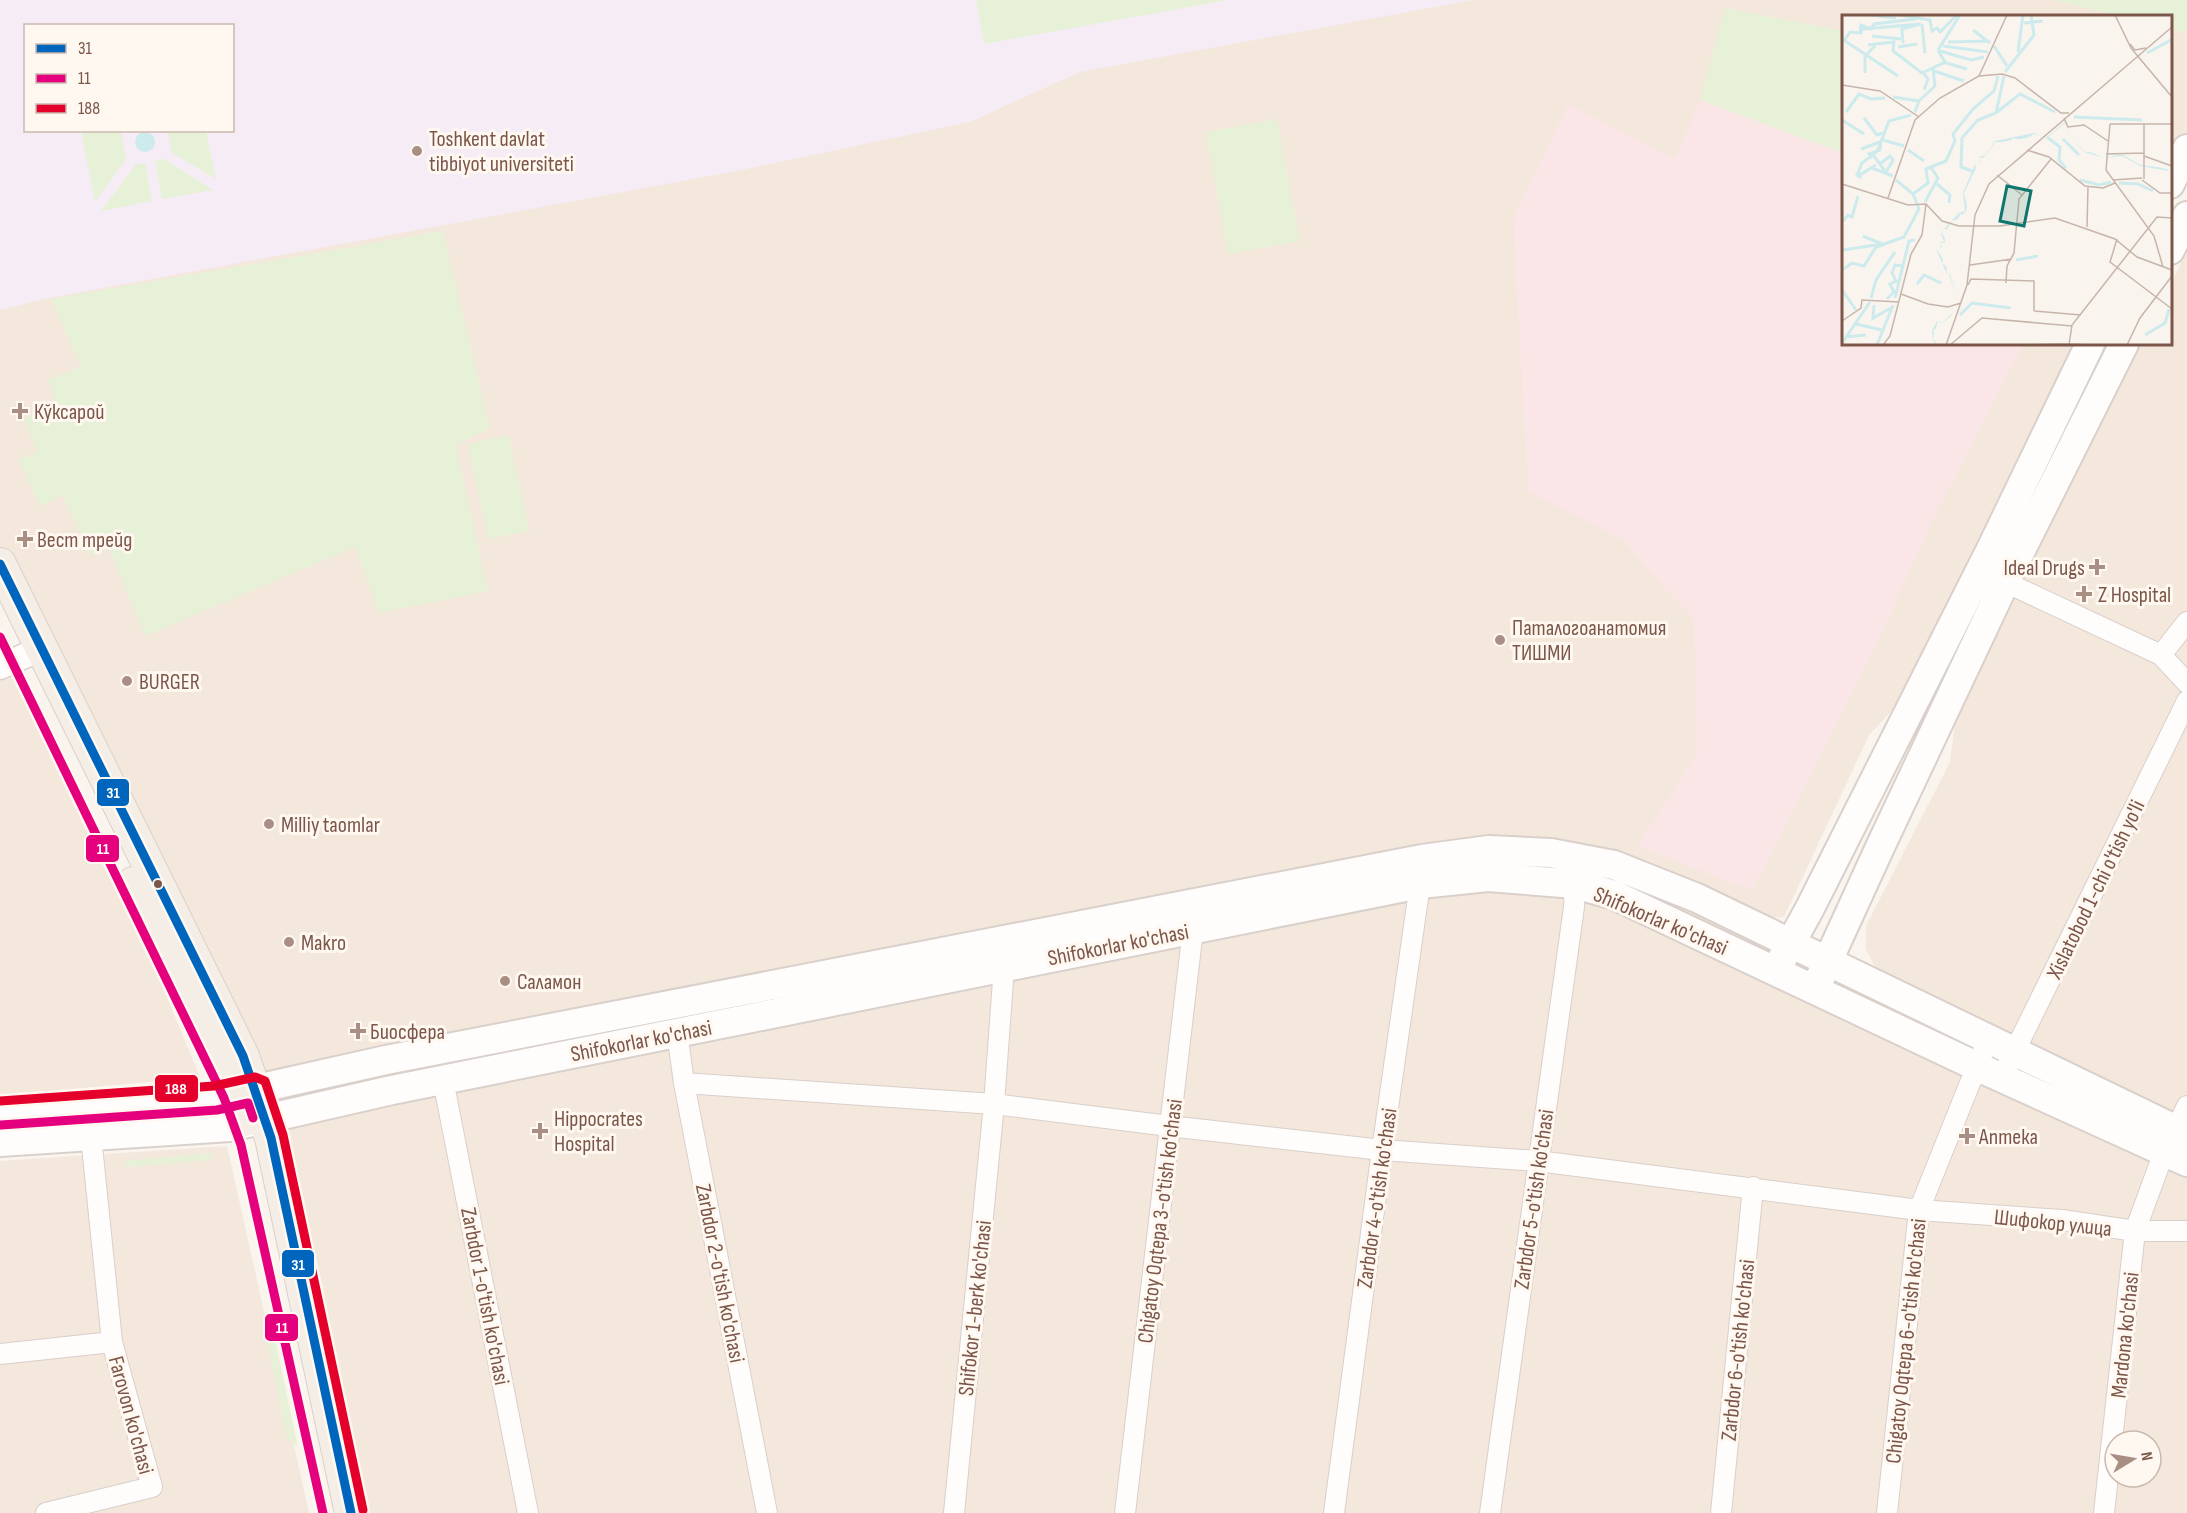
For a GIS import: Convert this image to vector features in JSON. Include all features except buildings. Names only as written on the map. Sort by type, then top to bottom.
[{"type":"main road","points":[[2177,181],[2187,149]]},
{"type":"main road","points":[[2172,246],[2187,216]]},
{"type":"main road","points":[[1776,971],[1988,557],[2090,345]]},
{"type":"main road","points":[[1815,989],[2005,582],[2124,345]]},
{"type":"main road","points":[[0,564],[22,657]]},
{"type":"main road","points":[[0,610],[22,657],[246,1091],[256,1122],[273,1144],[351,1513]]},
{"type":"main road","name":"Shifokorlar ko'chasi","points":[[246,1091],[386,1060],[1422,859],[1489,850],[1551,853],[1614,865],[1697,898],[1829,960],[2181,1137]]},
{"type":"main road","name":"Shifokorlar ko'chasi","points":[[0,1142],[230,1128],[392,1090],[1193,929],[1420,884],[1488,877],[1575,884],[1614,895],[1990,1072],[2181,1137]]},
{"type":"main road","points":[[386,1060],[392,1090]]},
{"type":"main road","points":[[0,1113],[216,1098],[246,1091]]},
{"type":"main road","points":[[256,1122],[253,1142],[335,1513]]},
{"type":"street","points":[[2005,582],[2161,655],[2187,683]]},
{"type":"street","points":[[2161,655],[2187,622]]},
{"type":"street","name":"Xislatobod 1-chi o'tish yo'li","points":[[1990,1072],[2014,1052],[2187,701]]},
{"type":"street","name":"Zarbdor 4-o'tish ko'chasi","points":[[1334,1513],[1420,884]]},
{"type":"street","name":"Zarbdor 5-o'tish ko'chasi","points":[[1490,1513],[1574,907],[1575,884]]},
{"type":"street","name":"Chigatoy Oqtepa 3-o'tish ko'chasi","points":[[1125,1513],[1193,929]]},
{"type":"street","name":"Shifokor 1-berk ko'chasi","points":[[954,1513],[994,1104],[1004,967]]},
{"type":"street","name":"Zarbdor 2-o'tish ko'chasi","points":[[677,1032],[684,1083],[767,1513]]},
{"type":"street","name":"Chigatoy Oqtepa 6-o'tish ko'chasi","points":[[1887,1513],[1919,1210],[1970,1083],[1990,1072],[1987,1039]]},
{"type":"street","name":"Zarbdor 1-o'tish ko'chasi","points":[[443,1080],[528,1513]]},
{"type":"street","name":"Шифокор улица","points":[[684,1083],[994,1104],[1382,1150],[1538,1161],[1919,1210],[2062,1220],[2135,1231],[2187,1230]]},
{"type":"street","name":"Farovon ko'chasi","points":[[46,1513],[152,1487],[112,1342],[91,1136]]},
{"type":"street","name":"Mardona ko'chasi","points":[[2104,1513],[2135,1231],[2181,1137]]},
{"type":"street","name":"Zarbdor 6-o'tish ko'chasi","points":[[1721,1513],[1753,1187]]},
{"type":"street","name":"Farovon ko'chasi","points":[[0,1354],[112,1342]]},
{"type":"shaded area","points":[[0,0],[2187,0],[2187,167],[2172,158],[2172,15],[1842,15],[1842,345],[2073,345],[1897,705],[1869,735],[1784,917],[1746,920],[1898,981],[1875,967],[1866,949],[1866,926],[1950,762],[1956,716],[2141,345],[2172,345],[2172,282],[2187,250],[2187,1513],[361,1513],[280,1126],[1408,863],[269,1076],[253,1068],[0,551]]},
{"type":"shaded area","name":"Toshkent davlat tibbiyot universiteti","points":[[0,0],[1473,0],[1080,72],[970,122],[737,171],[49,298],[0,310]]},
{"type":"shaded area","points":[[1700,100],[1842,150],[1842,345],[2023,345],[1933,519],[1876,646],[1752,891],[1637,846],[1697,753],[1694,620],[1622,540],[1528,492],[1513,220],[1568,104],[1675,159]]},
{"type":"shaded area","points":[[0,640],[159,978],[200,1077],[0,1096]]},
{"type":"shaded area","points":[[227,1146],[309,1513],[0,1513],[0,1161]]},
{"type":"green space","points":[[976,0],[1228,0],[984,44]]},
{"type":"green space","points":[[2052,0],[2187,0],[2187,29],[2183,32],[2172,29],[2172,15],[2116,15]]},
{"type":"green space","points":[[1725,8],[1842,31],[1842,153],[1700,100]]},
{"type":"green space","points":[[1277,119],[1300,241],[1228,254],[1206,132]]},
{"type":"green space","points":[[81,132],[121,132],[126,159],[95,202]]},
{"type":"green space","points":[[168,132],[206,132],[216,179],[172,153]]},
{"type":"green space","points":[[164,159],[213,190],[162,199],[155,161]]},
{"type":"green space","points":[[145,163],[152,201],[101,211],[136,164]]},
{"type":"green space","points":[[443,231],[490,428],[456,445],[488,591],[379,613],[355,547],[145,636],[109,548],[90,555],[63,496],[40,506],[18,459],[37,452],[24,419],[56,404],[48,380],[81,367],[51,299]]},
{"type":"green space","points":[[509,435],[529,531],[488,539],[468,444]]},
{"type":"green space","points":[[211,1153],[211,1160],[127,1167],[123,1161]]},
{"type":"green space","points":[[270,1316],[298,1447],[287,1437],[264,1326]]},
{"type":"water","points":[[145,132],[152,135],[155,142],[152,149],[145,152],[138,149],[135,142],[138,135]]},
{"type":"transit line","name":"31","points":[[0,564],[243,1056],[271,1138],[351,1513]]},
{"type":"transit line","name":"11","points":[[0,637],[224,1098],[241,1145],[323,1513]]},
{"type":"transit line","name":"188","points":[[0,1101],[214,1086],[255,1077],[265,1081],[283,1135],[363,1510]]},
{"type":"transit line","name":"11","points":[[1,1125],[217,1110],[248,1103],[253,1118]]},
{"type":"place","name":"Toshkent davlat tibbiyot universiteti","points":[[417,151]]},
{"type":"place","name":"Кўксарой","points":[[20,411]]},
{"type":"place","name":"Вест трейд","points":[[25,539]]},
{"type":"place","name":"Ideal Drugs","points":[[2097,567]]},
{"type":"place","name":"Z Hospital","points":[[2084,594]]},
{"type":"place","name":"Паталогоанатомия ТИШМИ","points":[[1500,640]]},
{"type":"place","name":"BURGER","points":[[127,681]]},
{"type":"place","name":"Milliy taomlar","points":[[269,824]]},
{"type":"place","name":"Makro","points":[[289,942]]},
{"type":"place","name":"Саламон","points":[[505,981]]},
{"type":"place","name":"Биосфера","points":[[358,1031]]},
{"type":"place","name":"Hippocrates Hospital","points":[[540,1131]]},
{"type":"place","name":"Аптека","points":[[1967,1136]]}]
